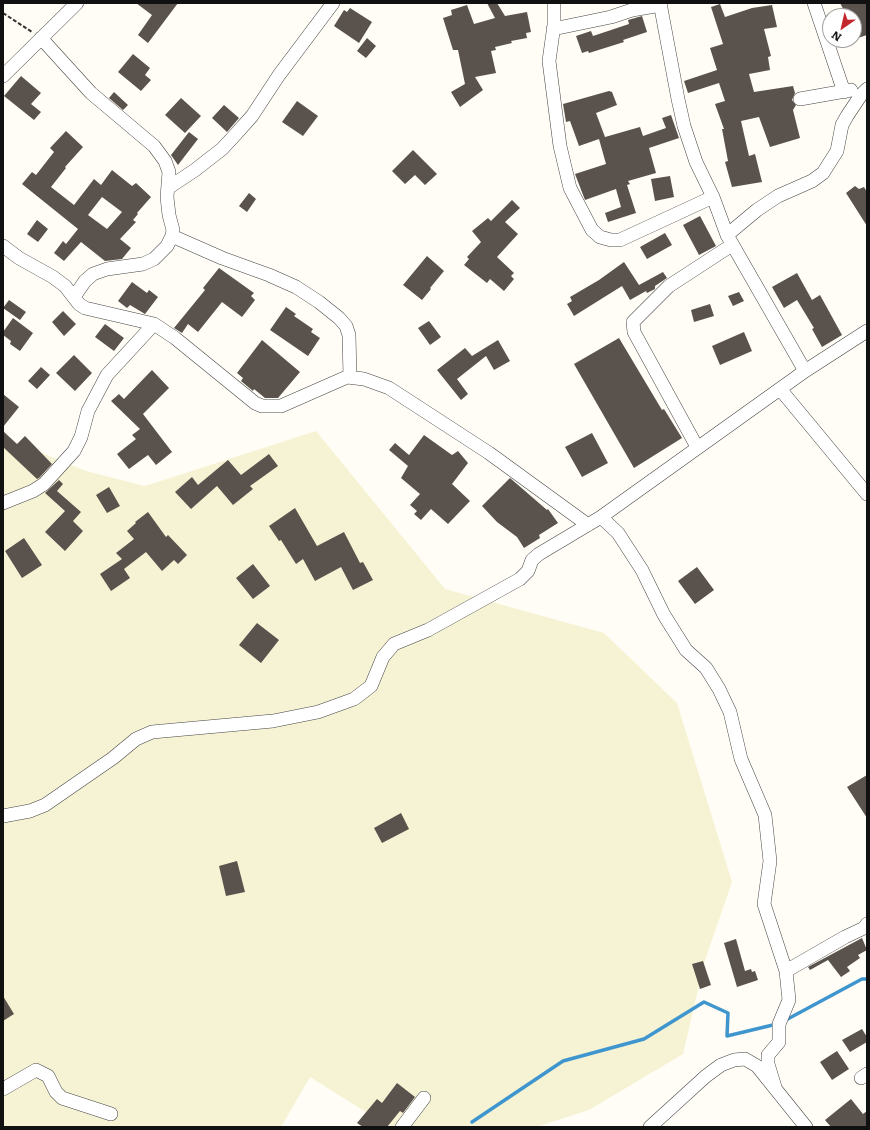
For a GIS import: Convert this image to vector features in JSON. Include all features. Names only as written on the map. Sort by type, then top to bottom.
[{"type":"street","points":[[3,76],[77,3]]},
{"type":"street","points":[[168,188],[195,170],[222,149],[252,116],[279,75],[333,3]]},
{"type":"street","points":[[554,3],[553,29],[549,61],[560,146],[570,188],[592,230],[600,237],[611,240],[620,240],[713,196]]},
{"type":"street","points":[[814,3],[844,92]]},
{"type":"street","points":[[553,29],[611,17],[638,8],[661,4],[684,126],[696,162],[713,196],[729,240],[804,372]]},
{"type":"street","points":[[41,38],[90,93],[154,146],[165,161],[169,172],[169,215],[173,230],[167,246],[154,259],[143,264],[107,269],[93,274],[85,281],[74,297]]},
{"type":"street","points":[[800,99],[867,88]]},
{"type":"street","points":[[697,447],[634,332],[634,318],[669,286],[729,240],[757,210],[778,196],[812,181],[823,172],[837,151],[842,125],[861,94],[867,88]]},
{"type":"street","points":[[172,236],[222,258],[269,274],[296,286],[319,302],[339,318],[346,326],[348,335],[350,377]]},
{"type":"street","points":[[3,246],[19,258],[53,277],[65,286],[79,304],[90,310],[154,324],[175,338],[255,403],[262,406],[281,406],[342,378],[350,377],[364,379],[389,388],[489,453],[588,526]]},
{"type":"street","points":[[3,503],[33,491],[44,484],[74,451],[81,437],[88,411],[107,375],[154,324]]},
{"type":"street","points":[[3,816],[30,811],[45,805],[113,758],[136,739],[152,732],[273,720],[318,712],[354,699],[371,686],[383,657],[394,644],[428,630],[520,579],[528,571],[534,558],[588,526],[804,372],[867,331]]},
{"type":"street","points":[[780,389],[867,494]]},
{"type":"street","points":[[601,517],[621,537],[642,570],[664,615],[686,650],[706,668],[730,712],[741,759],[765,815],[770,860],[764,904],[786,971],[789,1000],[779,1024],[779,1042],[767,1058],[774,1087]]},
{"type":"street","points":[[786,971],[845,937],[864,928],[867,924]]},
{"type":"street","points":[[650,1127],[706,1076],[721,1065],[734,1060],[745,1059],[757,1066],[806,1127]]},
{"type":"street","points":[[3,1089],[36,1070],[48,1076],[56,1092],[62,1098],[111,1114]]},
{"type":"street","points":[[402,1127],[424,1098]]},
{"type":"path","points":[[3,13],[41,38]]},
{"type":"shaded area","points":[[316,431],[445,589],[604,633],[677,703],[732,882],[705,960],[683,1054],[589,1110],[536,1127],[390,1127],[310,1077],[281,1127],[3,1127],[3,437],[86,471],[145,486]]},
{"type":"building","points":[[136,3],[178,3],[148,43],[138,35],[152,15]]},
{"type":"building","points":[[487,3],[497,3],[505,16],[527,12],[531,32],[526,33],[527,38],[511,41],[512,43],[495,47],[496,50],[491,51],[496,73],[475,77],[483,90],[460,107],[451,92],[465,84],[458,50],[453,50],[443,18],[452,15],[451,10],[467,5],[474,24],[495,18]]},
{"type":"building","points":[[840,3],[867,3],[867,35],[862,37],[862,8],[843,8]]},
{"type":"building","points":[[720,4],[725,17],[752,8],[772,5],[777,27],[764,29],[771,56],[768,57],[770,70],[749,74],[754,92],[793,86],[795,93],[792,100],[796,105],[793,110],[800,138],[770,147],[759,117],[741,121],[749,156],[755,154],[762,182],[732,187],[725,162],[728,161],[722,129],[724,129],[715,104],[725,101],[719,83],[688,93],[684,81],[717,70],[710,48],[723,44],[711,7]]},
{"type":"building","points":[[350,8],[372,22],[359,43],[334,26],[344,10],[347,12]]},
{"type":"building","points":[[642,16],[647,32],[623,40],[624,42],[589,53],[588,51],[582,53],[576,36],[591,31],[593,36],[629,24],[628,20]]},
{"type":"building","points":[[367,38],[376,46],[366,58],[357,51]]},
{"type":"building","points":[[133,54],[150,68],[145,75],[151,80],[141,91],[118,72]]},
{"type":"building","points":[[21,76],[41,93],[31,104],[41,112],[34,120],[4,96]]},
{"type":"building","points":[[609,91],[612,92],[617,105],[596,113],[605,137],[640,127],[643,136],[666,128],[662,118],[671,115],[679,138],[649,148],[656,173],[628,181],[630,184],[627,185],[636,213],[608,222],[605,213],[621,207],[616,189],[585,200],[575,174],[606,164],[599,139],[579,146],[570,121],[566,122],[563,104]]},
{"type":"building","points":[[114,92],[128,105],[123,110],[109,98]]},
{"type":"building","points":[[181,98],[201,116],[185,133],[165,115]]},
{"type":"building","points":[[297,101],[318,116],[303,136],[282,122]]},
{"type":"building","points":[[224,105],[239,118],[227,132],[212,118]]},
{"type":"building","points":[[66,131],[83,147],[65,167],[66,168],[51,187],[74,205],[94,179],[101,185],[112,170],[132,186],[136,183],[151,197],[137,213],[138,214],[133,220],[136,222],[120,239],[131,248],[122,259],[105,261],[81,242],[64,261],[54,253],[63,241],[66,244],[78,229],[22,184],[32,172],[36,175],[54,152],[50,148]],"holes":[[[102,197],[122,212],[107,229],[88,215]]]},
{"type":"building","points":[[189,132],[198,139],[178,165],[171,155]]},
{"type":"building","points":[[413,150],[437,174],[425,185],[415,175],[405,184],[392,171]]},
{"type":"building","points":[[670,176],[674,197],[655,201],[651,179]]},
{"type":"building","points":[[855,186],[859,189],[864,187],[867,192],[867,226],[846,193]]},
{"type":"building","points":[[249,193],[256,199],[247,212],[239,206]]},
{"type":"building","points":[[512,200],[520,208],[505,222],[518,234],[497,257],[514,273],[511,276],[514,279],[504,291],[490,279],[487,283],[464,265],[469,259],[467,257],[481,242],[472,231],[488,218],[491,221]]},
{"type":"building","points":[[700,216],[716,246],[699,255],[683,225]]},
{"type":"building","points":[[37,220],[48,229],[38,242],[27,234]]},
{"type":"building","points":[[665,233],[672,245],[647,259],[640,247]]},
{"type":"building","points":[[427,256],[444,271],[422,300],[403,285]]},
{"type":"building","points":[[624,262],[639,285],[663,272],[667,278],[655,286],[655,289],[647,293],[646,291],[630,300],[622,286],[574,316],[567,304],[572,301],[570,297],[599,280]]},
{"type":"building","points":[[219,268],[254,293],[251,296],[255,300],[242,317],[222,302],[198,332],[188,324],[182,333],[174,328],[205,290],[203,288]]},
{"type":"building","points":[[797,273],[812,300],[820,295],[842,335],[822,347],[812,329],[814,328],[797,300],[784,308],[772,287]]},
{"type":"building","points":[[132,282],[147,293],[149,290],[158,297],[145,314],[130,305],[127,308],[118,301]]},
{"type":"building","points":[[739,292],[744,301],[733,306],[728,296]]},
{"type":"building","points":[[9,300],[26,312],[20,320],[3,308]]},
{"type":"building","points":[[710,304],[714,316],[694,322],[691,310]]},
{"type":"building","points":[[286,307],[296,314],[294,316],[313,329],[311,332],[320,338],[308,356],[270,330]]},
{"type":"building","points":[[63,311],[76,324],[64,336],[52,322]]},
{"type":"building","points":[[13,318],[33,333],[20,351],[10,344],[11,341],[3,335],[3,332]]},
{"type":"building","points":[[429,321],[441,337],[430,345],[418,328]]},
{"type":"building","points":[[105,324],[124,338],[114,351],[95,337]]},
{"type":"building","points":[[744,332],[752,351],[720,365],[712,346]]},
{"type":"building","points":[[619,338],[662,410],[664,409],[682,438],[634,468],[574,364]]},
{"type":"building","points":[[262,340],[300,372],[278,398],[265,398],[254,389],[253,391],[241,381],[243,378],[237,373]]},
{"type":"building","points":[[498,340],[510,361],[494,370],[486,356],[457,379],[468,394],[461,400],[437,370],[465,348],[472,356]]},
{"type":"building","points":[[74,355],[92,373],[75,391],[56,373]]},
{"type":"building","points":[[41,367],[50,375],[37,389],[28,381]]},
{"type":"building","points":[[152,370],[169,388],[143,414],[172,452],[156,465],[148,455],[129,469],[117,454],[136,439],[132,435],[140,429],[111,401],[119,394],[124,399]]},
{"type":"building","points":[[3,394],[19,407],[3,427]]},
{"type":"building","points":[[3,431],[17,444],[25,436],[52,464],[39,478],[37,479],[3,447]]},
{"type":"building","points":[[592,433],[608,463],[582,477],[565,447]]},
{"type":"building","points":[[424,435],[452,455],[458,451],[468,463],[452,484],[470,501],[448,524],[431,509],[421,520],[414,514],[417,511],[410,505],[420,494],[401,478],[408,466],[389,450],[395,443],[409,455]]},
{"type":"building","points":[[269,454],[278,466],[250,486],[253,489],[233,505],[217,486],[191,509],[175,492],[192,477],[198,485],[228,460],[241,475]]},
{"type":"building","points":[[510,478],[547,510],[548,509],[558,523],[539,535],[540,538],[524,548],[517,537],[497,522],[482,506]]},
{"type":"building","points":[[59,480],[63,484],[57,491],[81,512],[73,521],[83,531],[65,551],[45,532],[65,511],[45,493]]},
{"type":"building","points":[[109,487],[120,506],[107,513],[96,495]]},
{"type":"building","points":[[295,508],[317,546],[344,532],[360,563],[363,562],[373,580],[353,590],[341,567],[315,581],[303,559],[296,564],[281,540],[279,541],[269,526]]},
{"type":"building","points":[[148,512],[166,537],[168,535],[187,555],[178,564],[174,560],[162,571],[146,552],[124,569],[130,578],[111,591],[100,574],[122,559],[116,553],[134,539],[127,531],[136,523],[135,522]]},
{"type":"building","points":[[24,538],[42,565],[22,578],[5,551]]},
{"type":"building","points":[[253,564],[270,586],[253,599],[236,578]]},
{"type":"building","points":[[697,567],[714,590],[695,604],[678,581]]},
{"type":"building","points":[[257,623],[279,640],[261,663],[239,645]]},
{"type":"building","points":[[867,775],[867,818],[847,787]]},
{"type":"building","points":[[401,813],[409,829],[382,843],[374,828]]},
{"type":"building","points":[[237,861],[245,892],[226,896],[219,866]]},
{"type":"building","points":[[862,938],[867,950],[858,955],[860,958],[847,967],[850,971],[841,977],[828,960],[810,970],[808,967]]},
{"type":"building","points":[[736,939],[745,971],[751,969],[752,972],[755,971],[758,980],[737,987],[724,943]]},
{"type":"building","points":[[703,961],[711,985],[700,989],[692,964]]},
{"type":"building","points":[[3,996],[14,1014],[3,1021]]},
{"type":"building","points":[[862,1029],[867,1037],[867,1042],[850,1052],[842,1040]]},
{"type":"building","points":[[837,1051],[849,1069],[832,1080],[820,1062]]},
{"type":"building","points":[[397,1083],[415,1097],[403,1113],[400,1111],[387,1127],[363,1127],[357,1123],[377,1099],[382,1103]]},
{"type":"building","points":[[851,1099],[863,1114],[867,1111],[867,1127],[831,1127],[825,1120]]},
{"type":"waterway","points":[[784,1021],[862,979],[867,979]]},
{"type":"waterway","points":[[472,1122],[563,1061],[644,1039],[704,1002],[728,1013],[727,1036],[777,1024]]}]
